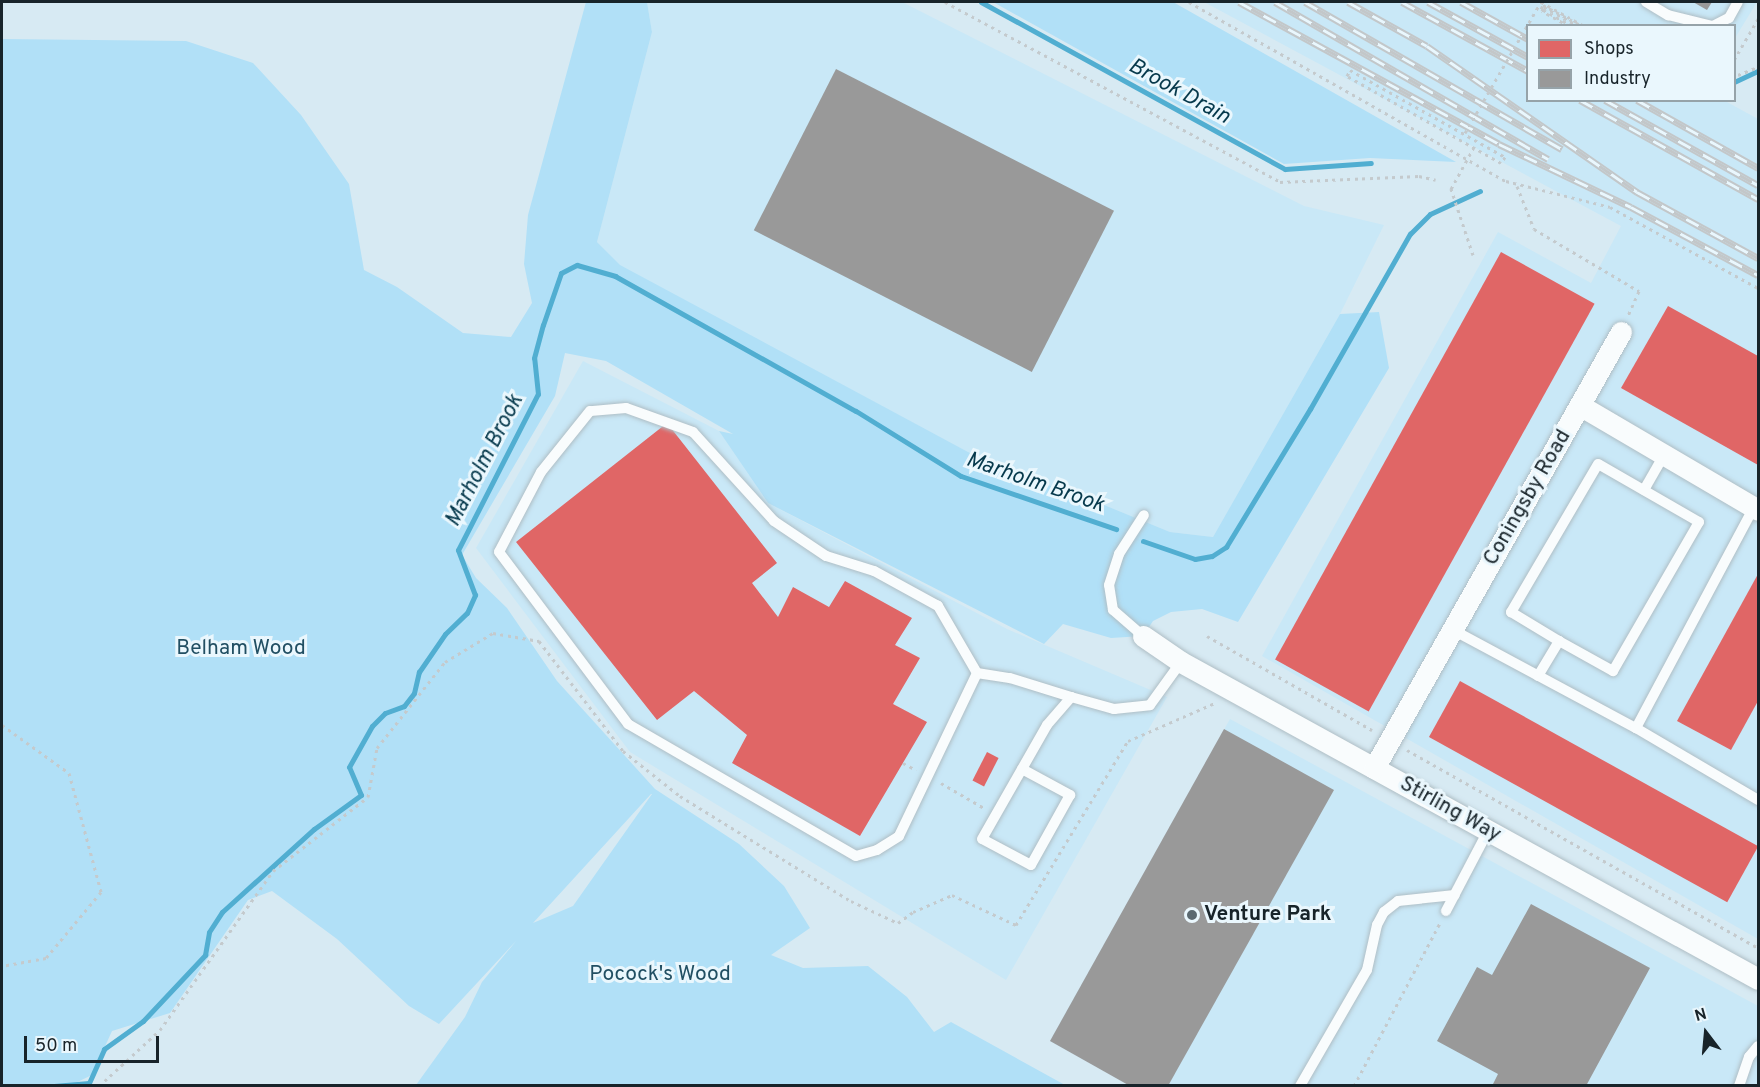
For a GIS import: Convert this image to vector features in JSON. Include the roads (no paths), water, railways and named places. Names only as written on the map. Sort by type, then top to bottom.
[{"type":"street","points":[[1581,406],[1621,332]]},
{"type":"street","name":"Coningsby Road","points":[[1374,768],[1581,406],[1756,509]]},
{"type":"street","name":"Stirling Way","points":[[1143,636],[1182,662],[1758,979]]},
{"type":"lane","points":[[1646,2],[1668,15],[1705,24]]},
{"type":"lane","points":[[1717,24],[1729,18],[1738,2]]},
{"type":"lane","points":[[626,408],[693,432],[774,521],[826,556],[874,571],[938,606],[977,673],[898,836],[877,850],[856,856],[628,724],[499,552],[541,472],[590,411],[626,408]]},
{"type":"lane","points":[[1644,490],[1664,455]]},
{"type":"lane","points":[[1598,464],[1699,522],[1613,671],[1559,641],[1511,612],[1598,464]]},
{"type":"lane","points":[[1636,728],[1756,509]]},
{"type":"lane","points":[[1143,636],[1113,609],[1109,585],[1119,554],[1144,515]]},
{"type":"lane","points":[[1453,630],[1636,728],[1758,800]]},
{"type":"lane","points":[[1538,676],[1559,641]]},
{"type":"lane","points":[[977,673],[1010,678],[1114,709],[1150,705],[1182,662]]},
{"type":"lane","points":[[1022,769],[1070,795],[1031,865],[982,839],[1047,725],[1071,697]]},
{"type":"lane","points":[[1446,911],[1488,831]]},
{"type":"lane","points":[[1300,1086],[1367,969],[1377,925],[1384,912],[1398,901],[1455,895]]},
{"type":"lane","points":[[1740,1086],[1749,1058],[1758,1046]]},
{"type":"waterway","name":"Brook Drain","points":[[981,2],[1285,169],[1371,163]]},
{"type":"waterway","points":[[1736,81],[1758,71]]},
{"type":"waterway","name":"Marholm Brook","points":[[1143,541],[1195,559],[1212,556],[1226,547],[1310,409],[1410,234],[1430,214],[1480,191]]},
{"type":"waterway","name":"Marholm Brook","points":[[54,1086],[89,1083],[104,1049],[143,1021],[205,955],[209,932],[222,912],[314,829],[361,795],[349,767],[372,726],[385,713],[404,706],[414,693],[419,672],[445,634],[467,613],[475,595],[458,550],[538,394],[534,358],[561,273],[577,265],[615,276],[856,411],[961,476],[1116,529]]},
{"type":"railway","points":[[1239,2],[1499,144],[1631,207],[1758,275]]},
{"type":"railway","points":[[1275,2],[1548,159]]},
{"type":"railway","points":[[1305,2],[1562,149]]},
{"type":"railway","points":[[1348,2],[1427,46],[1637,192],[1758,258]]},
{"type":"railway","points":[[1402,2],[1526,70]]},
{"type":"railway","points":[[1428,2],[1526,56]]},
{"type":"railway","points":[[1461,2],[1526,38]]},
{"type":"railway","points":[[1584,102],[1758,199]]},
{"type":"railway","points":[[1609,102],[1758,185]]},
{"type":"railway","points":[[1641,102],[1758,168]]},
{"type":"place","name":"Venture Park","points":[[1192,915]]},
{"type":"park label","name":"Belham Wood","points":[[241,649]]},
{"type":"park label","name":"Pocock's Wood","points":[[660,975]]}]
